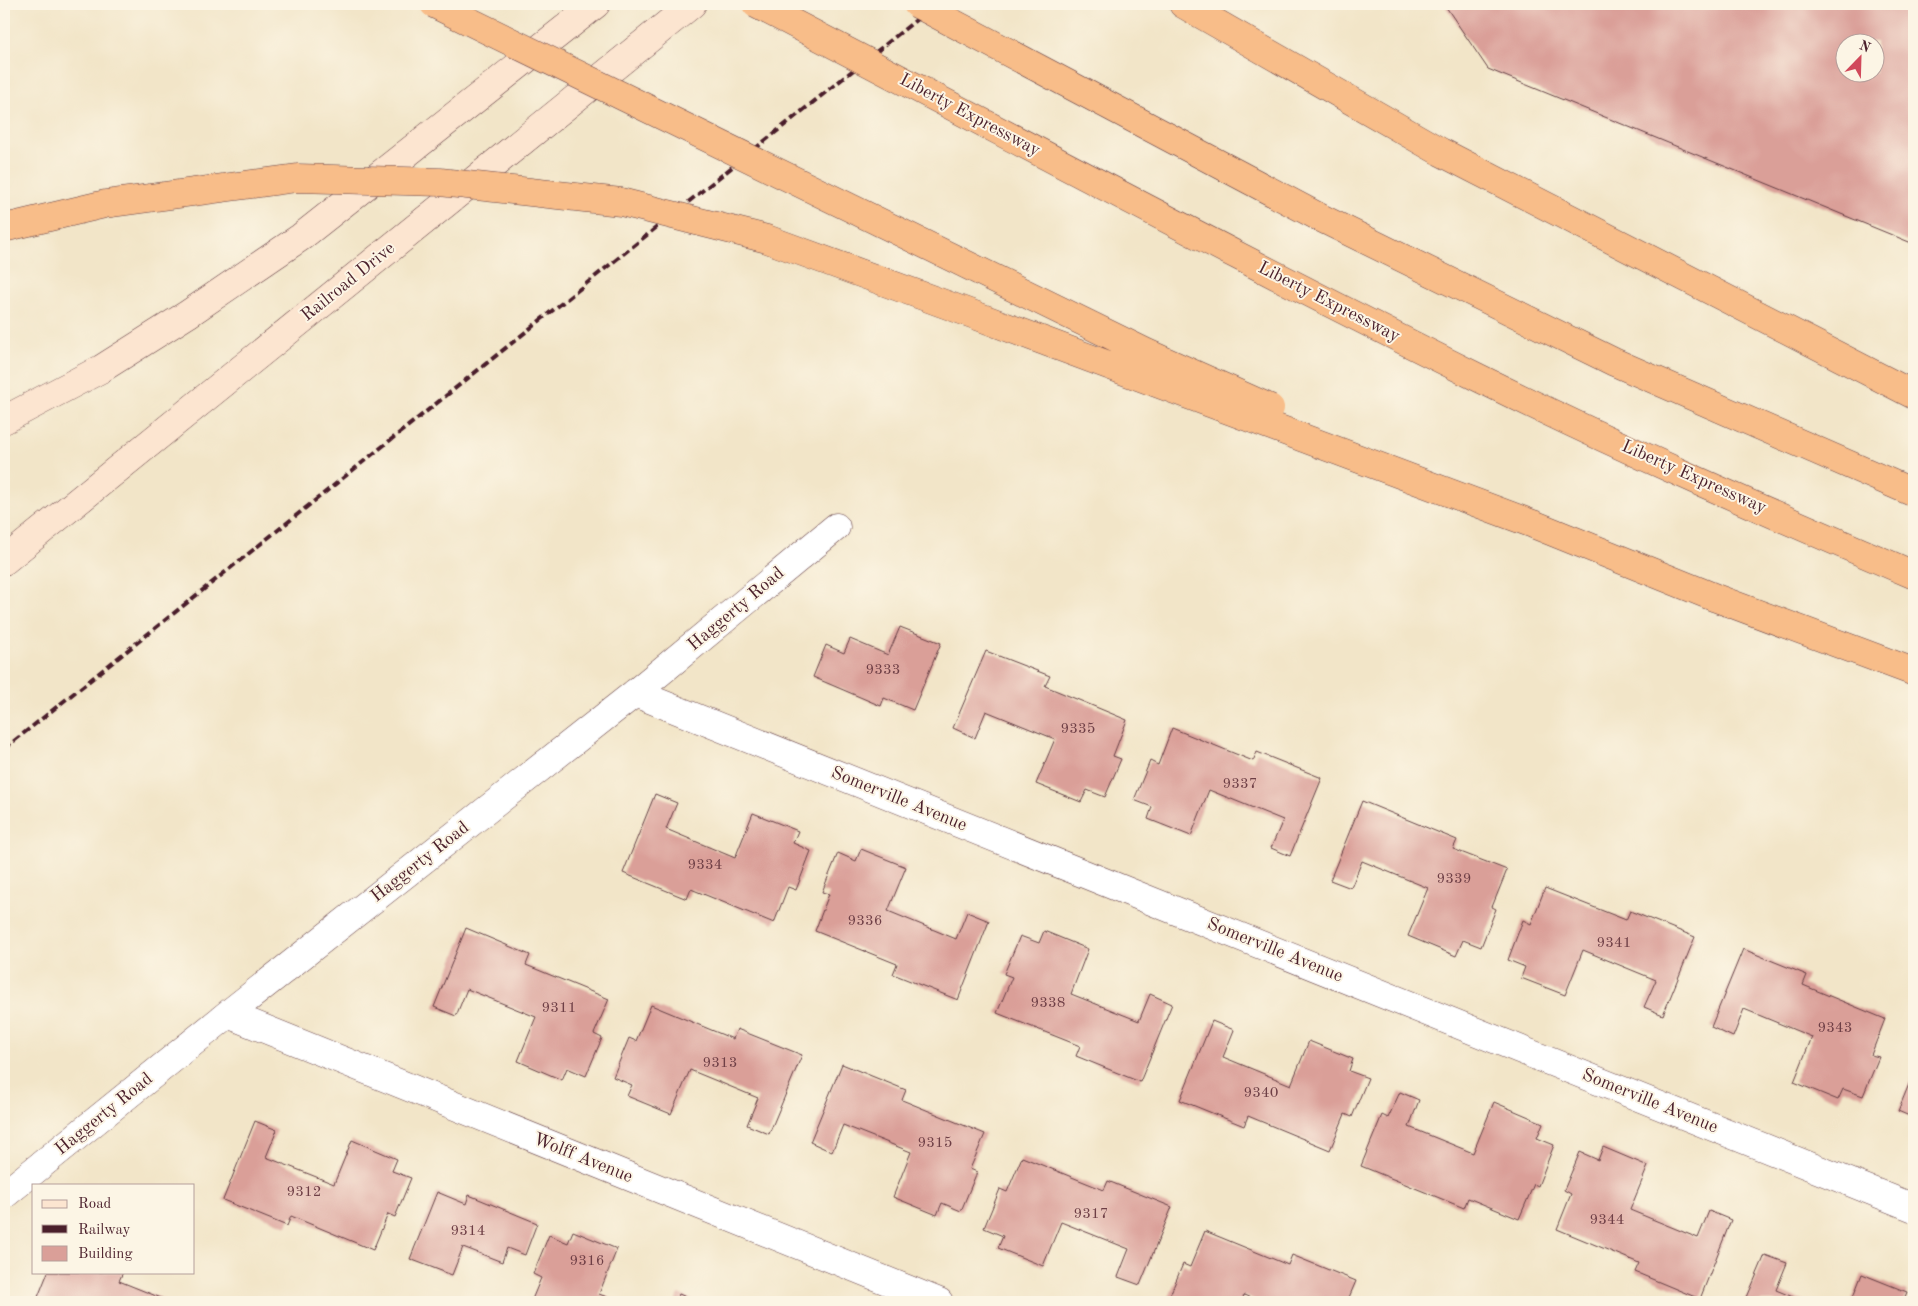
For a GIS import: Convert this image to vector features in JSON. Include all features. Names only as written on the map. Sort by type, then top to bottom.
[{"type":"highway","points":[[434,4],[1147,353],[1533,524]]},
{"type":"highway","name":"Liberty Expressway","points":[[756,4],[1089,180],[1479,378],[1661,463],[1914,575]]},
{"type":"highway","points":[[917,4],[1321,218],[1605,358],[1914,493]]},
{"type":"highway","points":[[1179,4],[1194,10],[1441,152],[1914,395]]},
{"type":"highway","points":[[4,228],[104,204],[297,178],[440,182],[621,202],[767,239],[1533,524],[1716,598],[1914,672]]},
{"type":"main road","points":[[4,420],[101,369],[188,314],[302,237],[596,4]]},
{"type":"main road","name":"Railroad Drive","points":[[4,561],[692,4]]},
{"type":"street","name":"Haggerty Road","points":[[4,1195],[228,1014],[635,693],[836,527]]},
{"type":"street","name":"Somerville Avenue","points":[[635,693],[1914,1208]]},
{"type":"street","name":"Wolff Avenue","points":[[228,1014],[939,1302]]},
{"type":"building","points":[[1444,4],[1914,4],[1914,244],[1488,69]]},
{"type":"building","points":[[900,627],[941,643],[913,710],[884,698],[881,706],[813,677],[826,645],[844,653],[850,639],[888,655]]},
{"type":"building","points":[[986,651],[1050,676],[1045,686],[1127,720],[1113,756],[1121,759],[1105,797],[1087,790],[1081,802],[1036,784],[1055,739],[986,711],[975,738],[953,728]]},
{"type":"building","points":[[1172,728],[1253,761],[1257,752],[1322,778],[1290,856],[1271,848],[1283,820],[1209,790],[1191,836],[1148,819],[1152,807],[1134,800],[1150,761],[1158,765]]},
{"type":"building","points":[[655,794],[677,803],[666,829],[735,858],[753,813],[798,831],[793,843],[811,851],[796,890],[788,887],[774,923],[691,889],[687,899],[623,873]]},
{"type":"building","points":[[1362,801],[1457,840],[1453,849],[1507,870],[1492,907],[1496,909],[1481,947],[1463,940],[1456,956],[1408,936],[1428,888],[1362,861],[1351,888],[1330,880]]},
{"type":"building","points":[[861,849],[906,867],[888,911],[956,939],[967,912],[989,921],[958,1000],[893,974],[897,964],[815,931],[829,894],[822,892],[838,853],[856,861]]},
{"type":"building","points":[[1545,888],[1626,920],[1630,911],[1695,937],[1663,1015],[1644,1007],[1656,980],[1583,950],[1565,995],[1521,978],[1525,967],[1508,960],[1523,920],[1531,924]]},
{"type":"building","points":[[466,928],[530,955],[526,965],[609,999],[594,1034],[602,1038],[586,1076],[567,1068],[562,1080],[518,1061],[536,1017],[467,989],[456,1016],[434,1007]]},
{"type":"building","points":[[1044,931],[1088,949],[1071,994],[1139,1021],[1150,994],[1172,1004],[1140,1082],[1076,1056],[1080,1046],[997,1013],[1012,977],[1004,974],[1020,936],[1039,943]]},
{"type":"building","points":[[1743,949],[1807,975],[1803,985],[1885,1019],[1871,1055],[1879,1057],[1863,1096],[1843,1089],[1838,1100],[1794,1082],[1812,1037],[1744,1009],[1733,1037],[1711,1027]]},
{"type":"building","points":[[651,1005],[733,1039],[737,1029],[802,1055],[769,1134],[747,1125],[758,1098],[690,1070],[671,1114],[627,1096],[632,1085],[613,1077],[629,1038],[636,1041]]},
{"type":"building","points":[[1212,1021],[1234,1030],[1223,1057],[1291,1085],[1309,1041],[1353,1059],[1349,1071],[1368,1078],[1352,1117],[1345,1114],[1330,1150],[1248,1116],[1244,1126],[1180,1100]]},
{"type":"building","points":[[842,1064],[906,1090],[902,1100],[985,1134],[970,1169],[977,1172],[961,1211],[942,1203],[937,1215],[893,1197],[911,1152],[843,1125],[832,1152],[810,1142]]},
{"type":"building","points":[[1914,1072],[1914,1118],[1898,1111]]},
{"type":"building","points":[[1400,1092],[1419,1100],[1409,1127],[1473,1153],[1494,1102],[1543,1123],[1537,1138],[1554,1145],[1538,1186],[1534,1184],[1519,1219],[1468,1198],[1464,1208],[1361,1166],[1382,1115],[1388,1118]]},
{"type":"building","points":[[255,1121],[277,1130],[266,1157],[334,1184],[352,1140],[397,1159],[392,1171],[411,1178],[395,1217],[388,1214],[373,1250],[291,1216],[287,1226],[223,1200]]},
{"type":"building","points":[[1603,1147],[1648,1166],[1630,1210],[1698,1238],[1709,1211],[1731,1220],[1700,1299],[1635,1272],[1639,1263],[1557,1229],[1571,1194],[1564,1190],[1580,1152],[1598,1160]]},
{"type":"building","points":[[1022,1157],[1104,1190],[1108,1181],[1172,1207],[1140,1285],[1118,1277],[1129,1249],[1061,1222],[1043,1266],[998,1248],[1003,1236],[984,1228],[1000,1189],[1007,1192]]},
{"type":"building","points":[[437,1192],[466,1204],[469,1195],[537,1223],[525,1255],[507,1248],[502,1262],[463,1247],[452,1275],[410,1259]]},
{"type":"building","points":[[573,1231],[617,1249],[599,1294],[620,1302],[531,1302],[541,1278],[533,1274],[549,1235],[568,1243]]},
{"type":"building","points":[[1205,1231],[1288,1265],[1292,1255],[1356,1281],[1347,1302],[1260,1302],[1244,1295],[1241,1302],[1167,1302],[1183,1264],[1190,1267]]},
{"type":"building","points":[[1765,1255],[1787,1263],[1776,1290],[1805,1302],[1745,1302]]},
{"type":"building","points":[[47,1274],[122,1274],[119,1281],[171,1302],[36,1302]]},
{"type":"building","points":[[1862,1274],[1907,1292],[1903,1302],[1851,1302]]},
{"type":"building","points":[[679,1294],[698,1302],[675,1302]]},
{"type":"railway","points":[[4,749],[936,4]]}]
